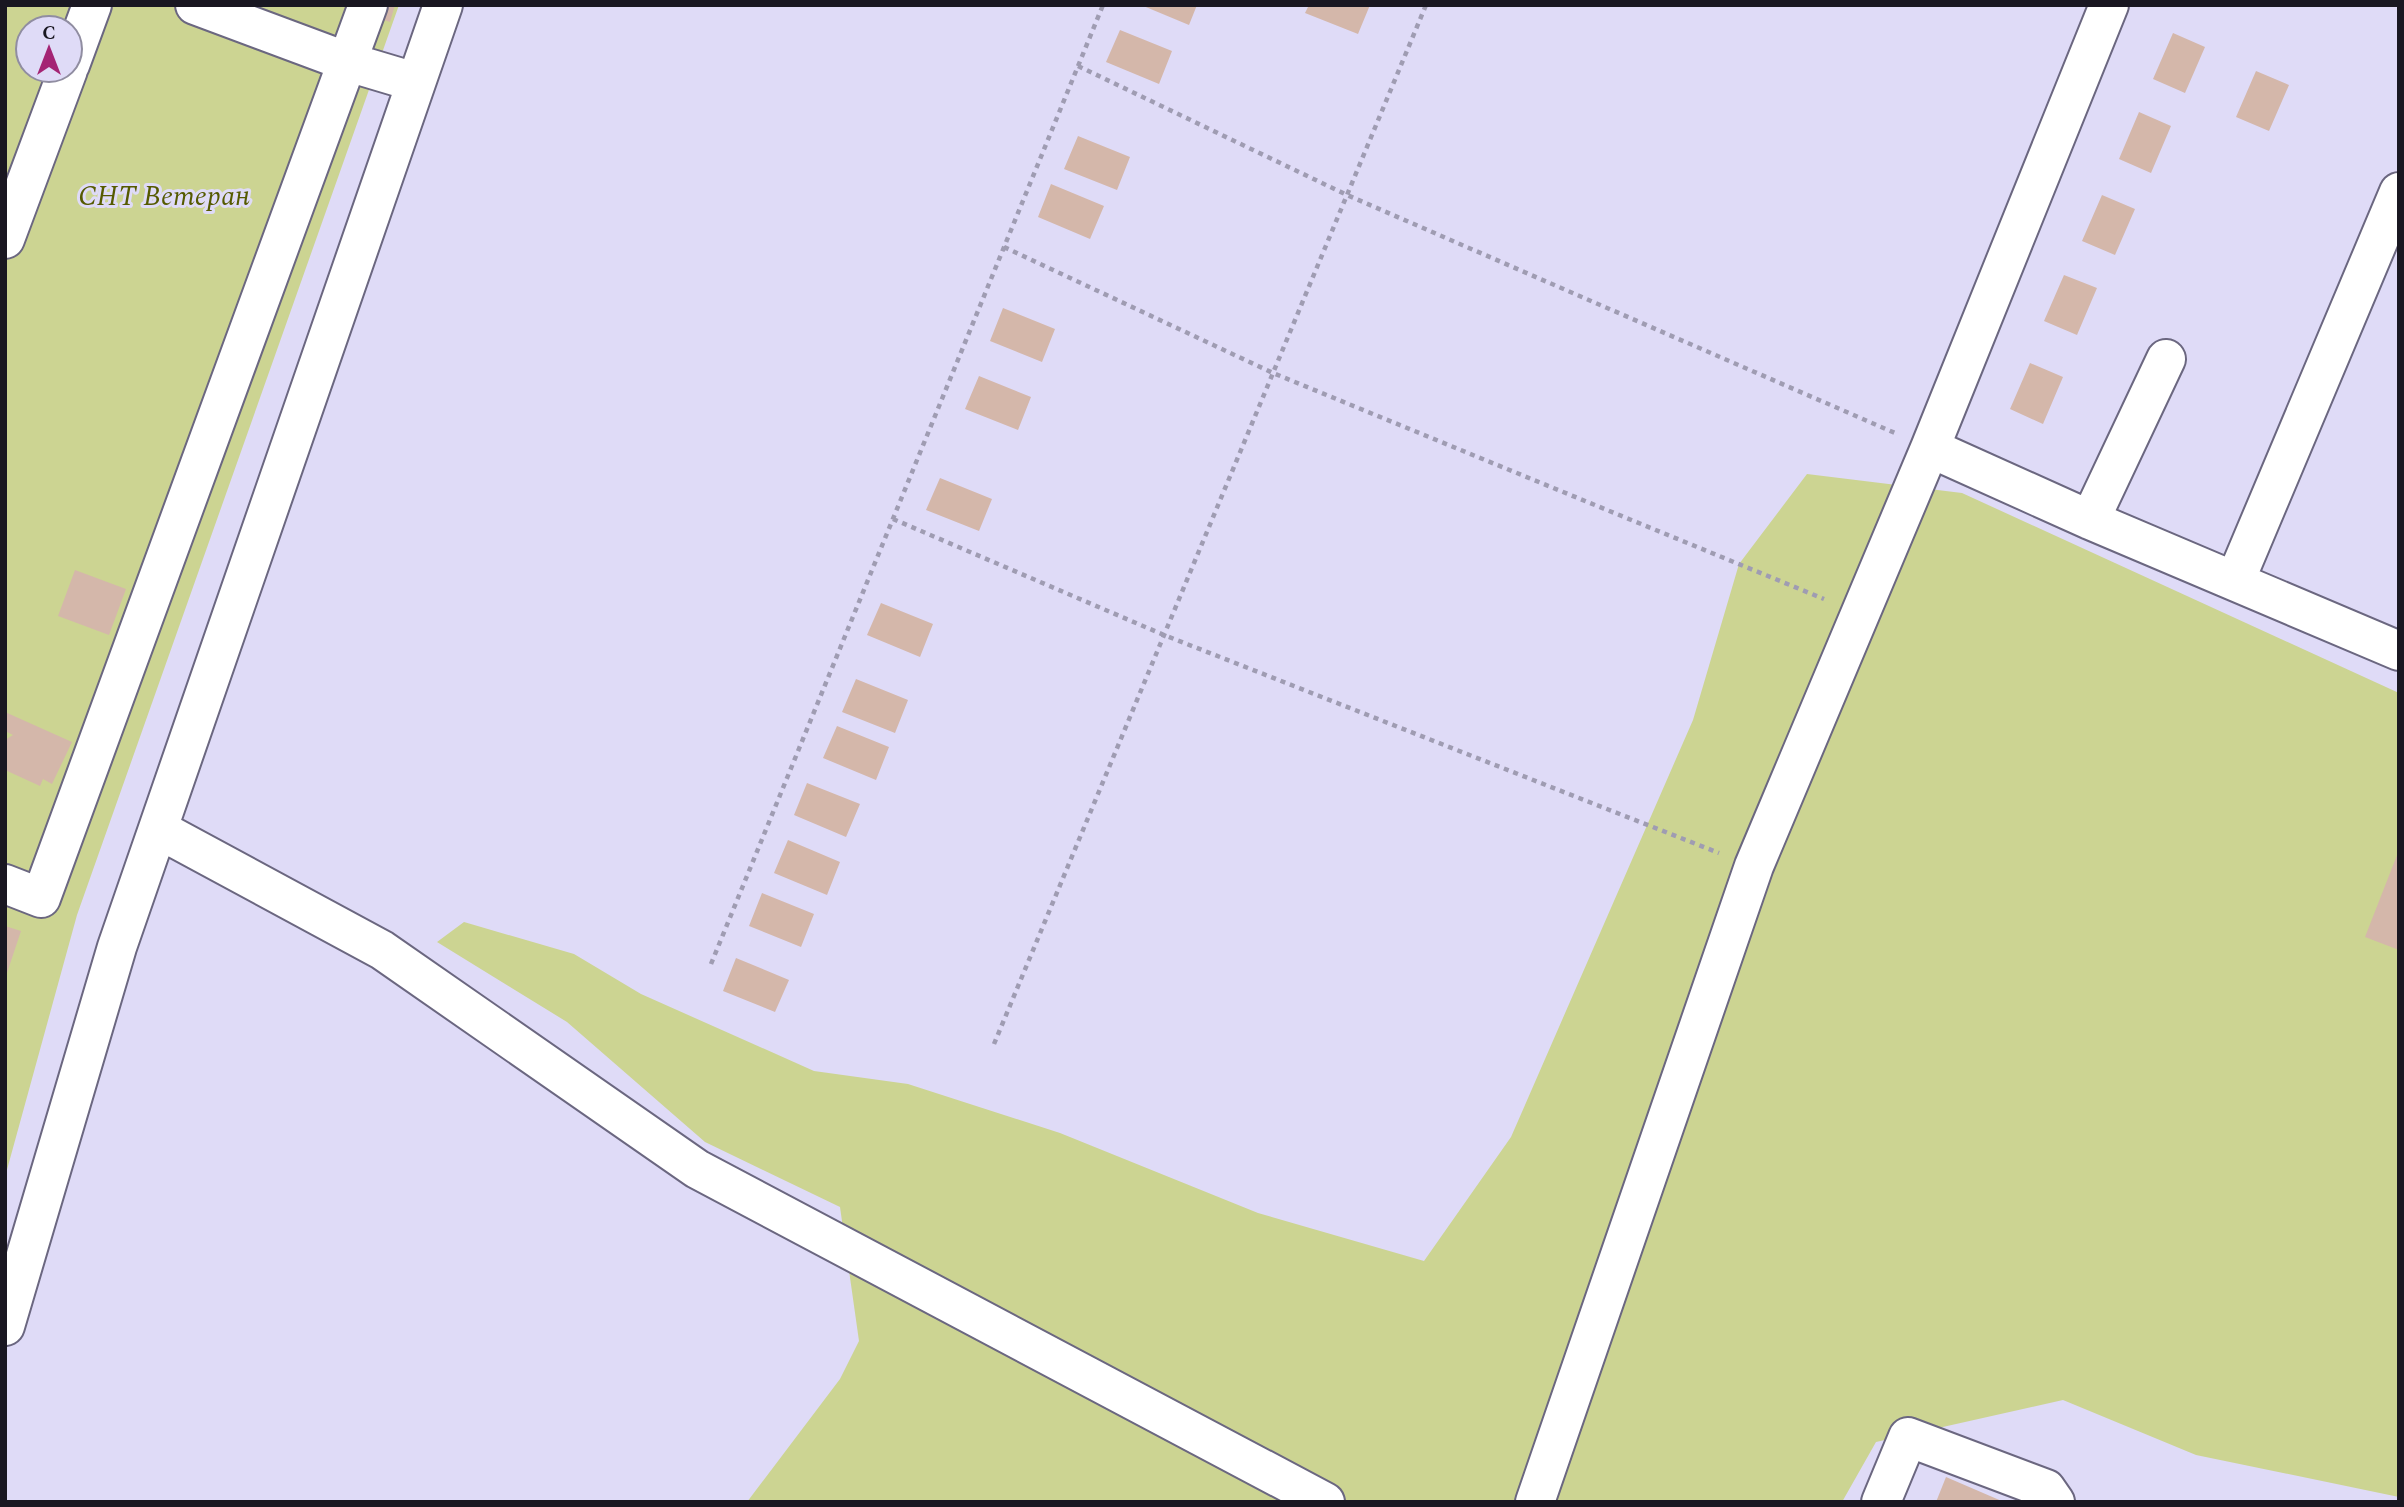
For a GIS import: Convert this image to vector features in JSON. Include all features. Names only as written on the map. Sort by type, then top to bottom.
[{"type":"street","points":[[84,27],[92,5]]},
{"type":"street","points":[[195,5],[348,62],[415,82]]},
{"type":"street","points":[[5,884],[41,898],[368,5]]},
{"type":"street","points":[[5,1326],[117,947],[443,5]]},
{"type":"street","points":[[1535,1502],[1754,866],[1930,448],[2109,5]]},
{"type":"street","points":[[5,239],[63,84]]},
{"type":"street","points":[[2235,581],[2399,192]]},
{"type":"street","points":[[2090,520],[2166,359]]},
{"type":"street","points":[[1930,448],[2090,520],[2399,651]]},
{"type":"street","points":[[158,830],[382,950],[696,1169],[1325,1502]]},
{"type":"street","points":[[1881,1502],[1908,1437],[2046,1489],[2055,1502]]},
{"type":"path","points":[[711,964],[1103,5]]},
{"type":"path","points":[[994,1044],[1426,5]]},
{"type":"path","points":[[1078,66],[1348,195],[1930,448]]},
{"type":"path","points":[[1004,247],[1273,373],[1860,614]]},
{"type":"path","points":[[893,519],[1164,635],[1754,866]]},
{"type":"green space","name":"СНТ Ветеран","points":[[5,5],[399,5],[77,915],[5,1177]]},
{"type":"green space","points":[[1807,474],[1962,493],[2399,693],[2399,1497],[2196,1455],[2063,1400],[1876,1442],[1842,1502],[747,1502],[840,1379],[859,1341],[840,1207],[705,1142],[567,1022],[437,942],[464,922],[574,954],[641,994],[814,1071],[908,1084],[1060,1133],[1258,1213],[1424,1261],[1511,1137],[1693,720],[1739,564]]},
{"type":"building","points":[[372,5],[395,5],[390,22],[369,15]]},
{"type":"building","points":[[1141,5],[1197,5],[1189,25]]},
{"type":"building","points":[[1309,5],[1370,5],[1358,34],[1305,13]]},
{"type":"building","points":[[1120,30],[1172,51],[1159,84],[1106,62]]},
{"type":"building","points":[[2173,33],[2205,47],[2185,93],[2153,79]]},
{"type":"building","points":[[2256,71],[2289,85],[2269,131],[2236,117]]},
{"type":"building","points":[[2139,112],[2171,126],[2151,173],[2119,159]]},
{"type":"building","points":[[1078,136],[1130,157],[1117,190],[1064,169]]},
{"type":"building","points":[[1051,184],[1104,206],[1090,239],[1038,217]]},
{"type":"building","points":[[2102,195],[2135,209],[2115,255],[2082,241]]},
{"type":"building","points":[[2064,275],[2097,288],[2077,335],[2044,321]]},
{"type":"building","points":[[1003,308],[1055,329],[1042,362],[990,341]]},
{"type":"building","points":[[2030,363],[2063,377],[2043,424],[2010,409]]},
{"type":"building","points":[[979,376],[1031,397],[1018,430],[965,409]]},
{"type":"building","points":[[940,478],[992,499],[979,531],[926,510]]},
{"type":"building","points":[[75,570],[126,589],[109,635],[58,616]]},
{"type":"building","points":[[881,603],[933,624],[920,657],[867,635]]},
{"type":"building","points":[[856,679],[908,700],[895,733],[842,712]]},
{"type":"building","points":[[5,712],[72,742],[52,784],[43,779],[40,786],[5,770],[5,740],[13,735],[5,731]]},
{"type":"building","points":[[837,726],[889,747],[876,780],[823,758]]},
{"type":"building","points":[[807,783],[860,804],[846,837],[794,815]]},
{"type":"building","points":[[788,840],[840,862],[827,895],[774,873]]},
{"type":"building","points":[[2399,850],[2399,950],[2365,937]]},
{"type":"building","points":[[762,893],[814,914],[801,947],[749,926]]},
{"type":"building","points":[[5,926],[21,931],[6,976],[5,975]]},
{"type":"building","points":[[736,958],[789,980],[775,1012],[723,991]]},
{"type":"building","points":[[1946,1477],[2004,1502],[1936,1502]]}]
